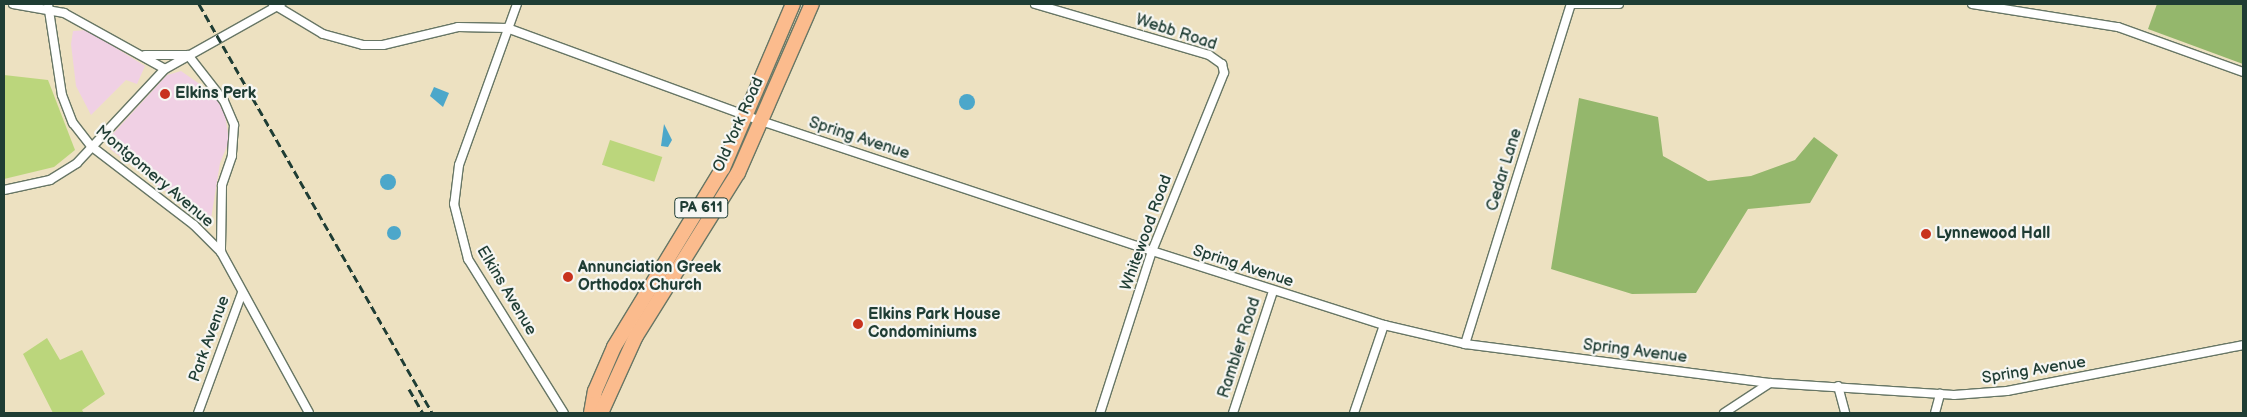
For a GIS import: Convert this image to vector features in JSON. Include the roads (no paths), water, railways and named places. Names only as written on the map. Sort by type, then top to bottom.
[{"type":"highway","name":"Old York Road","points":[[601,413],[636,336],[718,208],[755,118],[793,4]]},
{"type":"highway","name":"Old York Road","points":[[591,413],[614,347],[755,118],[812,4]]},
{"type":"street","points":[[13,4],[48,7],[64,13],[144,55],[165,69]]},
{"type":"street","name":"Elkins Avenue","points":[[517,4],[459,166],[454,204],[468,259],[564,413]]},
{"type":"street","name":"Webb Road","points":[[1035,4],[1209,55],[1222,64]]},
{"type":"street","points":[[1572,4],[1619,4]]},
{"type":"street","name":"Cedar Lane","points":[[1465,344],[1572,4]]},
{"type":"street","points":[[1972,4],[2118,26],[2243,72]]},
{"type":"street","points":[[4,190],[50,180],[77,163],[165,69],[277,5]]},
{"type":"street","name":"Spring Avenue","points":[[277,5],[323,34],[363,44],[383,45],[458,27],[507,28],[755,118],[1273,291],[1384,325],[1465,344],[1770,383],[1940,394],[2007,391],[2243,345]]},
{"type":"street","name":"Montgomery Avenue","points":[[48,7],[62,95],[73,124],[91,146],[194,225],[221,252]]},
{"type":"street","points":[[144,55],[188,55]]},
{"type":"street","name":"Park Avenue","points":[[188,55],[224,101],[234,125],[234,148],[222,185],[221,252],[242,293],[198,413]]},
{"type":"street","name":"Whitewood Road","points":[[1100,413],[1152,251],[1222,80],[1222,64]]},
{"type":"street","name":"Rambler Road","points":[[1233,413],[1273,291]]},
{"type":"street","points":[[242,293],[309,413]]},
{"type":"street","points":[[1354,413],[1384,325]]},
{"type":"street","points":[[1724,413],[1770,383]]},
{"type":"street","points":[[1838,386],[1845,413]]},
{"type":"street","points":[[1935,413],[1940,394]]},
{"type":"water","points":[[434,87],[449,93],[443,107],[430,96]]},
{"type":"water","points":[[967,94],[975,102],[967,110],[959,102]]},
{"type":"water","points":[[664,124],[672,140],[668,147],[661,146]]},
{"type":"water","points":[[385,174],[391,174],[396,179],[394,188],[385,190],[380,185],[380,179]]},
{"type":"water","points":[[391,226],[397,226],[401,233],[397,240],[391,240],[387,236],[387,230]]},
{"type":"railway","points":[[199,4],[432,413]]},
{"type":"railway","points":[[409,389],[423,413]]},
{"type":"place","name":"Elkins Perk","points":[[165,94]]},
{"type":"place","name":"Lynnewood Hall","points":[[1926,234]]},
{"type":"place","name":"Annunciation Greek Orthodox Church","points":[[568,277]]},
{"type":"place","name":"Elkins Park House Condominiums","points":[[858,324]]}]
